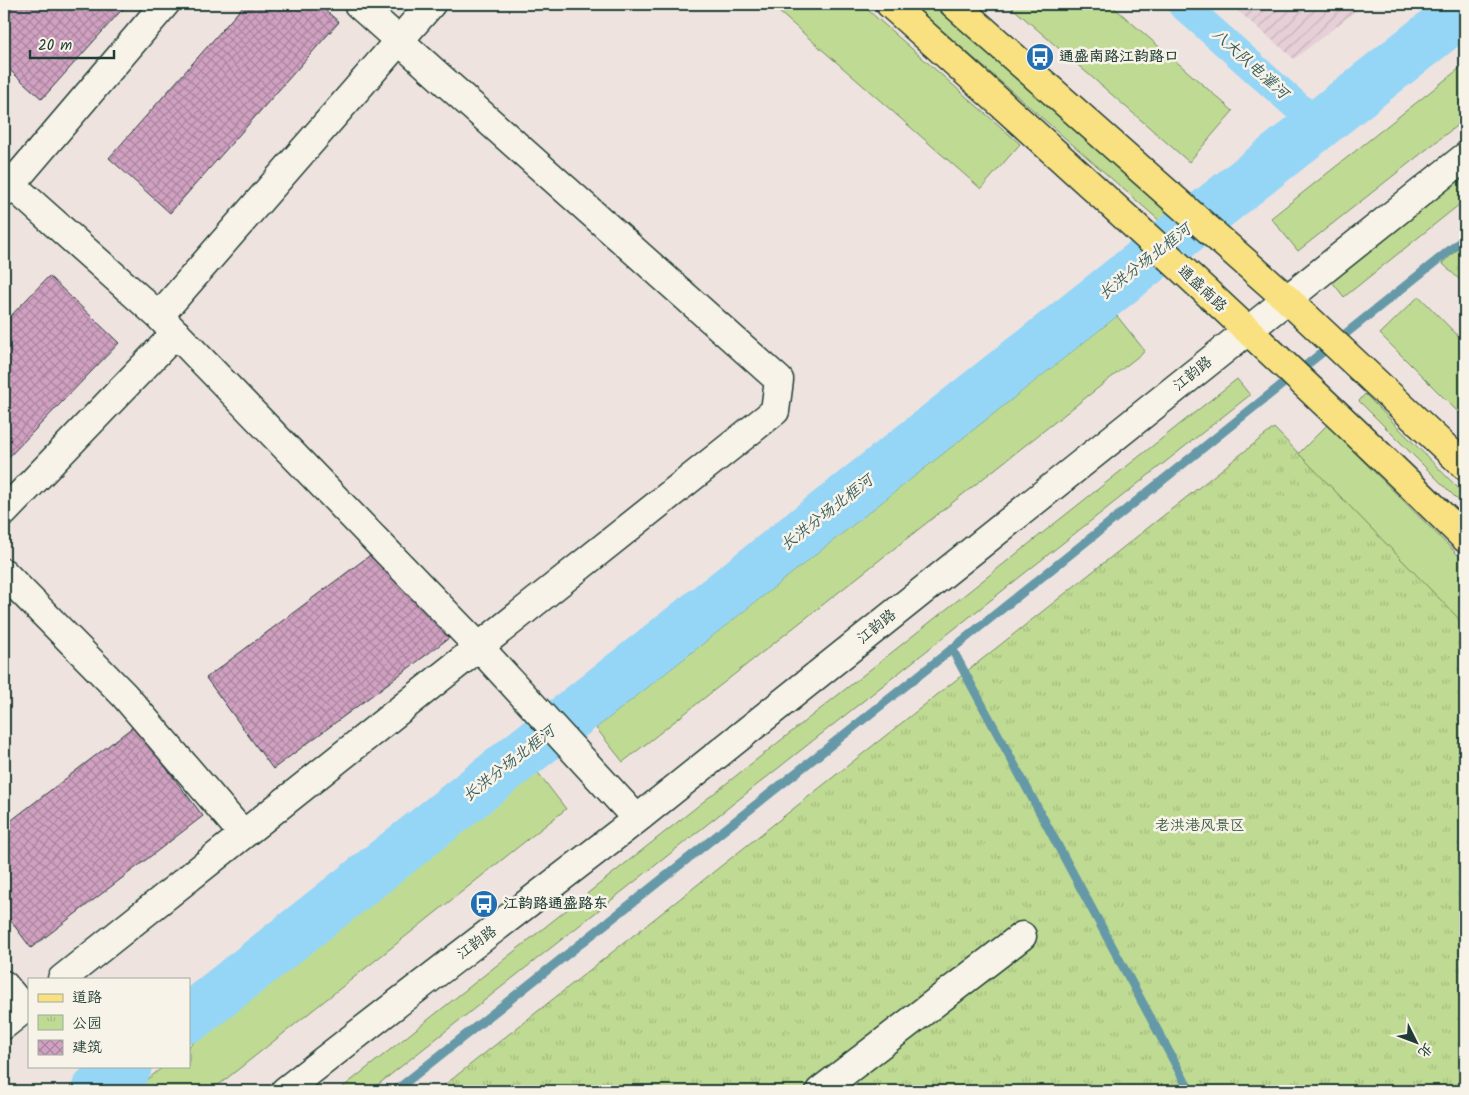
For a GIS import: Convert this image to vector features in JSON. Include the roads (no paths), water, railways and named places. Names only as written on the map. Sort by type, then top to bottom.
[{"type":"main road","name":"通盛南路","points":[[890,4],[1123,215],[1317,396],[1465,538]]},
{"type":"main road","points":[[954,4],[1287,299],[1465,466]]},
{"type":"street","points":[[165,4],[6,185],[168,324],[479,647],[637,819]]},
{"type":"street","points":[[63,978],[775,411],[779,380],[358,4]]},
{"type":"street","points":[[4,512],[168,324],[399,40],[431,4]]},
{"type":"street","name":"江韵路","points":[[285,1091],[404,997],[506,922],[637,819],[1465,157]]},
{"type":"street","points":[[4,573],[124,695],[243,834]]},
{"type":"street","points":[[820,1091],[1022,936]]},
{"type":"street","points":[[4,985],[19,1013]]},
{"type":"waterway","name":"八大队电灌河","points":[[1182,4],[1318,125]]},
{"type":"waterway","name":"长洪分场北框河","points":[[190,1017],[1465,9]]},
{"type":"waterway","points":[[395,1091],[952,649],[1465,238]]},
{"type":"waterway","points":[[952,649],[1190,1091]]},
{"type":"waterway","name":"长洪分场北框河","points":[[96,1091],[125,1068]]},
{"type":"place","name":"通盛南路江韵路口","points":[[1040,57]]},
{"type":"place","name":"江韵路通盛路东","points":[[484,904]]},
{"type":"park label","name":"老洪港风景区","points":[[1200,826]]}]
